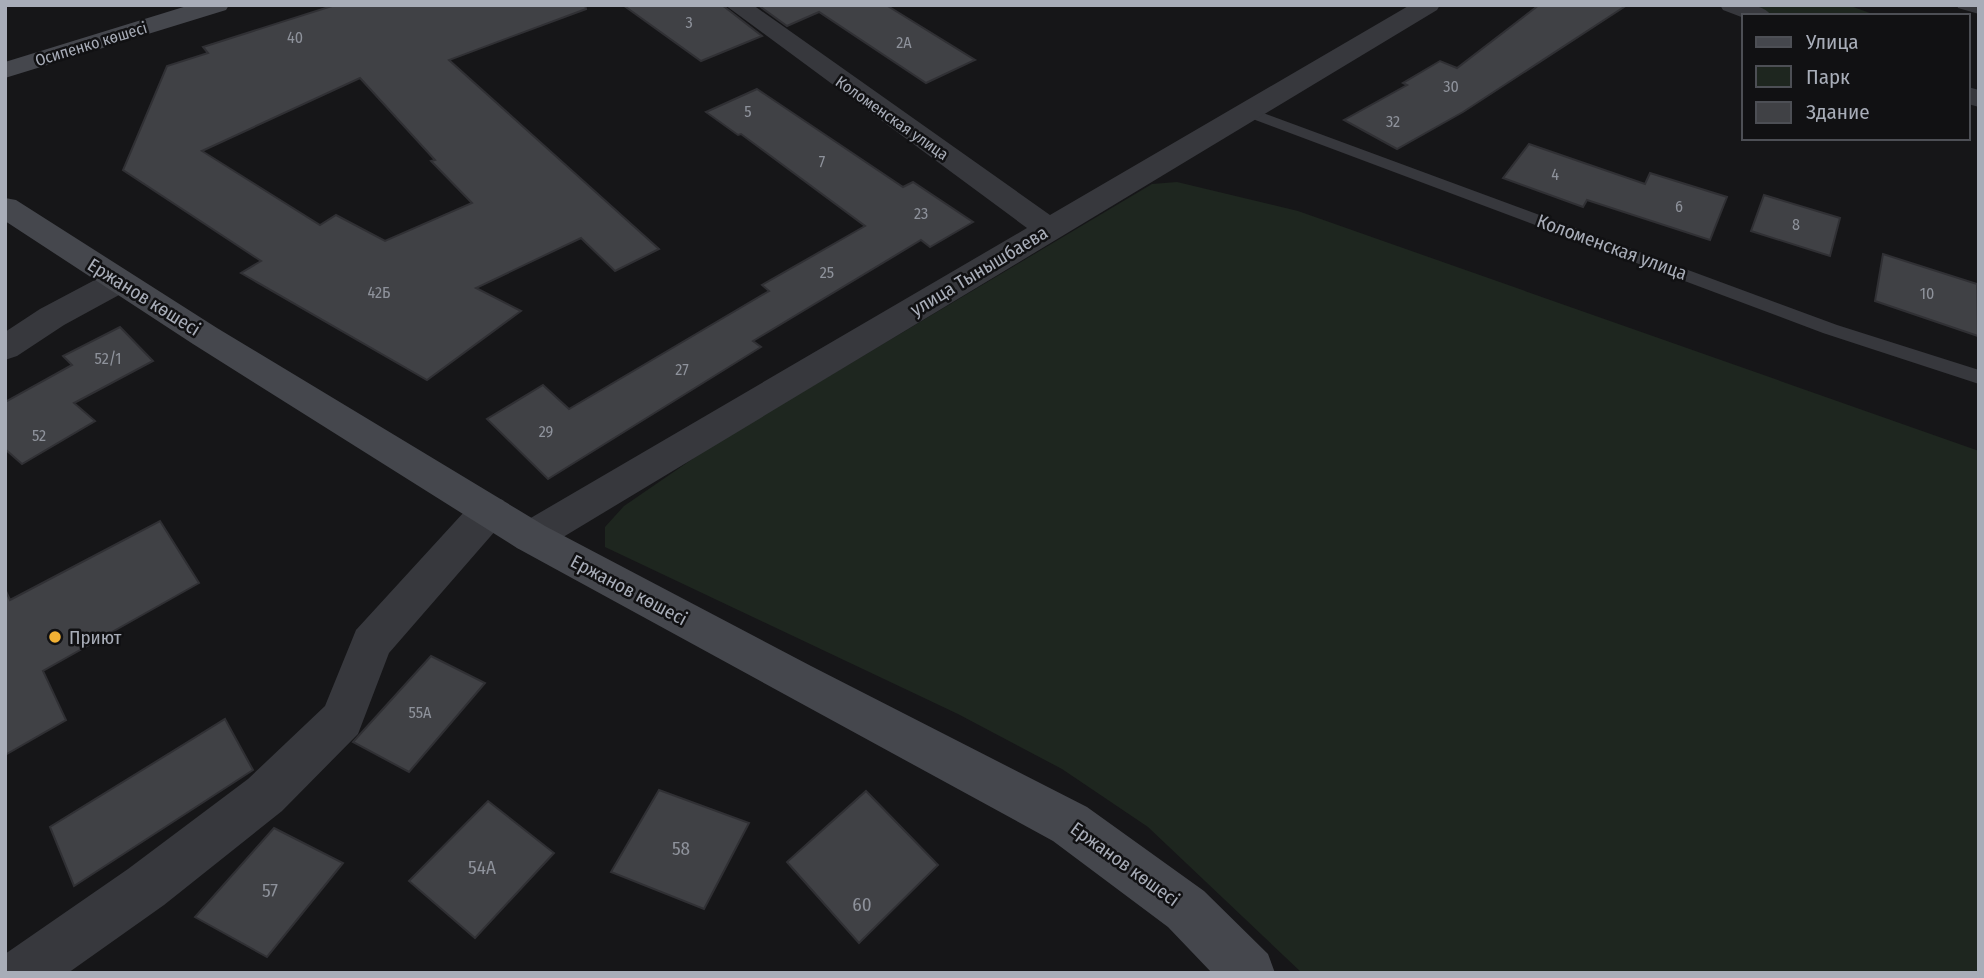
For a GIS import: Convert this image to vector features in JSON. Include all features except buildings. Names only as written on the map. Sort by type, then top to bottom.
[{"type":"main road","name":"Осипенко көшесі","points":[[5,70],[217,5]]},
{"type":"main road","name":"Ержанов көшесі","points":[[5,207],[119,281],[531,537],[794,680],[1070,824],[1186,909],[1249,973]]},
{"type":"street","name":"Коломенская улица","points":[[737,5],[1049,229]]},
{"type":"street","name":"улица Тынышбаева","points":[[531,537],[1427,5]]},
{"type":"street","points":[[1732,5],[1755,14]]},
{"type":"street","points":[[5,348],[52,317],[119,281]]},
{"type":"street","points":[[23,973],[146,887],[265,795],[342,719],[370,643],[489,511]]},
{"type":"lane","points":[[1963,5],[1979,10]]},
{"type":"lane","name":"Коломенская улица","points":[[1247,112],[1830,329],[1979,377]]},
{"type":"green space","points":[[1749,5],[1848,5],[1873,14],[1772,14]]},
{"type":"green space","points":[[1177,182],[1298,211],[1979,451],[1979,973],[1302,973],[1148,827],[1062,769],[958,714],[605,547],[605,527],[624,506],[710,447],[1152,184]]},
{"type":"place","name":"Приют","points":[[55,637]]}]
